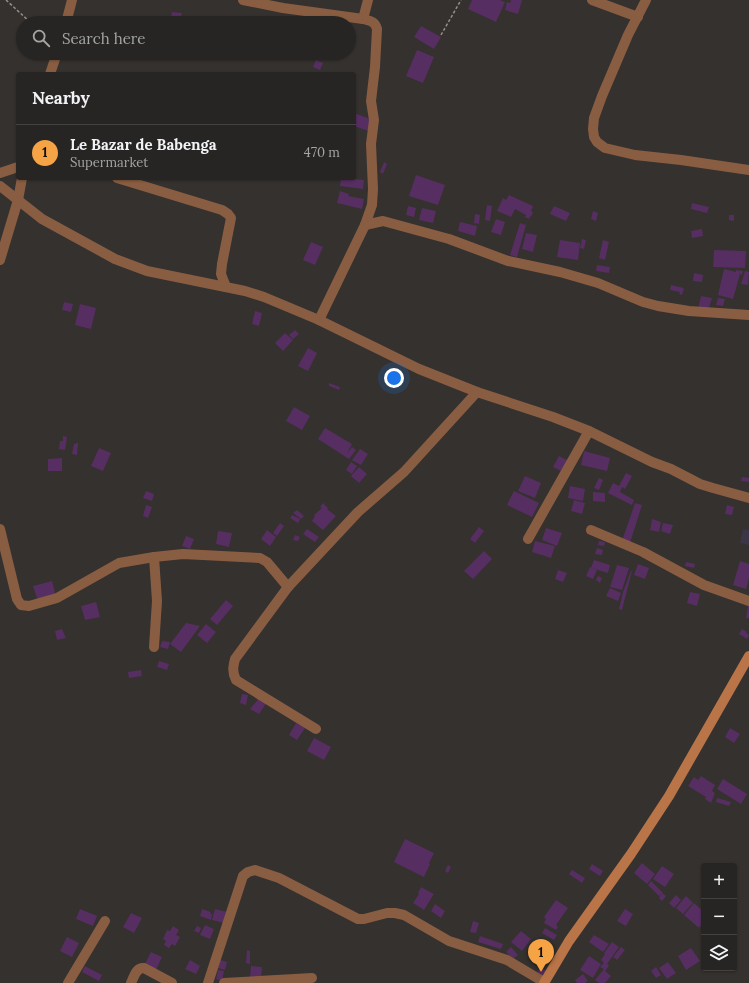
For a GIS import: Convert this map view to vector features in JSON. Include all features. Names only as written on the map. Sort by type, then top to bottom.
[{"type":"main road","points":[[544,983],[569,941],[670,796],[749,656]]},
{"type":"street","points":[[68,16],[72,0]]},
{"type":"street","points":[[243,0],[284,8],[341,16]]},
{"type":"street","points":[[363,19],[368,0]]},
{"type":"street","points":[[592,0],[638,17]]},
{"type":"street","points":[[646,0],[628,34],[594,118],[593,129],[597,142],[604,148],[635,155],[749,170]]},
{"type":"street","points":[[319,320],[365,226],[372,204],[373,189],[371,144],[374,120],[372,101],[377,29],[373,22],[356,18]]},
{"type":"street","points":[[51,72],[55,60]]},
{"type":"street","points":[[0,173],[16,168]]},
{"type":"street","points":[[0,260],[18,200],[22,180]]},
{"type":"street","points":[[124,180],[222,210],[228,214],[231,218],[221,274],[226,287]]},
{"type":"street","points":[[0,186],[42,219],[115,259],[146,271],[245,291],[264,297],[319,320],[419,369],[478,392],[553,417],[588,431],[700,484],[749,498]]},
{"type":"street","points":[[365,226],[383,222],[449,240],[508,261],[560,272],[598,283],[643,302],[658,306],[689,311],[749,315]]},
{"type":"street","points":[[316,729],[236,680],[232,668],[236,659],[288,587],[358,512],[404,472],[478,392]]},
{"type":"street","points":[[528,539],[588,431]]},
{"type":"street","points":[[0,528],[17,599],[21,605],[29,606],[57,598],[119,564],[154,557],[183,554],[260,558],[267,562],[288,587]]},
{"type":"street","points":[[591,530],[643,552],[704,585],[749,601]]},
{"type":"street","points":[[154,557],[157,601],[154,647]]},
{"type":"street","points":[[208,983],[244,876],[248,872],[255,870],[279,878],[358,919],[364,919],[387,913],[395,913],[404,916],[449,940],[507,960],[544,983]]},
{"type":"street","points":[[68,983],[105,921]]},
{"type":"street","points":[[131,983],[138,969],[141,967],[172,983]]},
{"type":"street","points":[[224,983],[312,978]]},
{"type":"path","points":[[6,0],[23,16]]},
{"type":"path","points":[[441,35],[461,0]]},
{"type":"shaded area","points":[[743,529],[749,530],[749,545],[740,543]]},
{"type":"building","points":[[472,0],[500,0],[505,2],[496,22],[468,9]]},
{"type":"building","points":[[511,0],[522,0],[518,14],[505,10],[507,2],[510,3]]},
{"type":"building","points":[[172,12],[182,13],[181,16],[171,16]]},
{"type":"building","points":[[421,26],[441,37],[434,49],[414,37]]},
{"type":"building","points":[[417,50],[434,57],[423,83],[406,76]]},
{"type":"building","points":[[316,60],[323,63],[320,70],[313,67]]},
{"type":"building","points":[[356,114],[373,120],[369,131],[356,127]]},
{"type":"building","points":[[384,162],[387,164],[383,174],[380,172]]},
{"type":"building","points":[[416,175],[445,185],[438,205],[409,196]]},
{"type":"building","points":[[341,180],[364,180],[363,189],[340,186]]},
{"type":"building","points":[[340,191],[349,194],[348,196],[364,199],[362,209],[337,203]]},
{"type":"building","points":[[509,195],[533,206],[531,211],[533,212],[529,219],[525,217],[526,215],[515,209],[511,217],[497,211],[503,198],[506,200]]},
{"type":"building","points":[[692,203],[709,207],[707,213],[691,209]]},
{"type":"building","points":[[487,205],[492,206],[490,221],[485,220]]},
{"type":"building","points":[[408,206],[416,208],[414,217],[406,215]]},
{"type":"building","points":[[554,206],[570,213],[566,221],[550,214]]},
{"type":"building","points":[[422,208],[436,211],[433,223],[419,220]]},
{"type":"building","points":[[593,211],[598,213],[596,221],[591,219]]},
{"type":"building","points":[[475,214],[480,215],[479,224],[474,223]]},
{"type":"building","points":[[729,215],[734,215],[734,221],[729,220]]},
{"type":"building","points":[[496,219],[505,222],[501,235],[491,232]]},
{"type":"building","points":[[460,222],[477,226],[475,236],[458,231]]},
{"type":"building","points":[[520,223],[526,225],[517,257],[510,255]]},
{"type":"building","points":[[702,229],[703,236],[692,238],[691,231]]},
{"type":"building","points":[[526,233],[537,235],[533,252],[522,249]]},
{"type":"building","points":[[582,239],[586,240],[584,249],[580,248]]},
{"type":"building","points":[[560,240],[580,243],[578,260],[557,257]]},
{"type":"building","points":[[603,240],[609,242],[605,260],[599,258]]},
{"type":"building","points":[[311,242],[323,247],[315,265],[303,260]]},
{"type":"building","points":[[714,250],[746,251],[745,268],[713,267]]},
{"type":"building","points":[[597,265],[610,267],[609,273],[596,271]]},
{"type":"building","points":[[724,269],[736,272],[736,270],[743,271],[742,275],[740,274],[733,299],[718,295]]},
{"type":"building","points":[[745,271],[749,272],[748,285],[741,284]]},
{"type":"building","points":[[694,273],[703,275],[702,282],[693,281]]},
{"type":"building","points":[[671,285],[684,288],[682,295],[679,294],[680,292],[670,290]]},
{"type":"building","points":[[701,296],[712,298],[708,311],[698,309]]},
{"type":"building","points":[[718,298],[725,299],[723,306],[716,305]]},
{"type":"building","points":[[64,302],[73,304],[71,312],[62,310]]},
{"type":"building","points":[[80,304],[96,308],[91,329],[75,325]]},
{"type":"building","points":[[255,311],[262,313],[259,326],[252,324]]},
{"type":"building","points":[[295,330],[299,334],[293,339],[289,335]]},
{"type":"building","points":[[285,333],[293,340],[283,351],[275,343]]},
{"type":"building","points":[[308,348],[317,353],[308,371],[298,366]]},
{"type":"building","points":[[329,383],[340,387],[339,390],[329,386]]},
{"type":"building","points":[[294,407],[310,416],[302,430],[286,421]]},
{"type":"building","points":[[325,428],[352,444],[347,454],[352,447],[356,450],[349,459],[318,439]]},
{"type":"building","points":[[63,436],[67,437],[65,450],[59,449],[60,441],[63,441]]},
{"type":"building","points":[[78,443],[77,455],[72,454],[74,444]]},
{"type":"building","points":[[99,448],[111,453],[103,471],[91,466]]},
{"type":"building","points":[[360,449],[368,454],[361,465],[352,460]]},
{"type":"building","points":[[584,451],[610,458],[607,471],[581,465]]},
{"type":"building","points":[[559,456],[569,461],[563,472],[553,467]]},
{"type":"building","points":[[62,458],[62,471],[48,471],[48,459]]},
{"type":"building","points":[[351,462],[357,466],[352,474],[346,470]]},
{"type":"building","points":[[359,467],[367,474],[359,483],[351,476]]},
{"type":"building","points":[[626,473],[632,476],[625,489],[622,487],[620,492],[634,500],[632,505],[608,493],[613,483],[619,486]]},
{"type":"building","points":[[525,476],[541,483],[535,498],[518,491]]},
{"type":"building","points":[[742,477],[749,478],[749,482],[741,481]]},
{"type":"building","points":[[599,478],[603,480],[599,490],[594,488]]},
{"type":"building","points":[[570,486],[585,489],[583,501],[568,498]]},
{"type":"building","points":[[146,491],[154,494],[152,501],[143,498]]},
{"type":"building","points":[[514,491],[539,503],[532,517],[507,505]]},
{"type":"building","points":[[593,492],[605,493],[605,502],[593,501]]},
{"type":"building","points":[[574,500],[585,503],[582,514],[571,511]]},
{"type":"building","points":[[323,503],[328,508],[327,509],[336,516],[323,530],[312,521],[315,516],[314,515],[322,508],[320,507]]},
{"type":"building","points":[[635,503],[642,505],[630,543],[622,541]]},
{"type":"building","points":[[146,505],[152,507],[148,518],[143,516]]},
{"type":"building","points":[[727,505],[734,507],[732,515],[725,514]]},
{"type":"building","points":[[297,510],[304,516],[301,519],[293,513]]},
{"type":"building","points":[[292,515],[300,519],[298,523],[290,518]]},
{"type":"building","points":[[652,519],[661,522],[659,532],[650,530]]},
{"type":"building","points":[[280,523],[284,526],[277,536],[273,533]]},
{"type":"building","points":[[663,523],[673,525],[670,534],[661,531]]},
{"type":"building","points":[[479,527],[484,531],[475,543],[470,539]]},
{"type":"building","points":[[546,528],[562,533],[557,546],[542,540]]},
{"type":"building","points":[[307,529],[319,537],[315,542],[303,534]]},
{"type":"building","points":[[267,530],[276,537],[270,546],[261,539]]},
{"type":"building","points":[[218,531],[232,533],[229,547],[216,544]]},
{"type":"building","points":[[295,535],[300,537],[298,541],[293,540]]},
{"type":"building","points":[[186,536],[194,539],[190,549],[182,546]]},
{"type":"building","points":[[535,541],[555,546],[551,558],[532,552]]},
{"type":"building","points":[[599,541],[605,542],[604,546],[598,545]]},
{"type":"building","points":[[597,548],[603,550],[602,555],[595,554]]},
{"type":"building","points":[[484,551],[492,559],[473,579],[464,571]]},
{"type":"building","points":[[594,560],[610,565],[608,573],[591,568]]},
{"type":"building","points":[[740,561],[749,564],[749,578],[746,589],[733,585]]},
{"type":"building","points":[[686,562],[695,564],[694,568],[685,566]]},
{"type":"building","points":[[638,564],[649,568],[645,579],[634,575]]},
{"type":"building","points":[[617,565],[629,568],[622,590],[610,587]]},
{"type":"building","points":[[590,567],[597,570],[593,579],[586,576]]},
{"type":"building","points":[[558,570],[567,573],[563,582],[555,579]]},
{"type":"building","points":[[631,571],[622,610],[619,609],[623,592]]},
{"type":"building","points":[[598,576],[602,578],[600,583],[596,580]]},
{"type":"building","points":[[52,581],[56,596],[38,601],[33,586]]},
{"type":"building","points":[[610,588],[621,593],[618,601],[606,596]]},
{"type":"building","points":[[690,592],[700,594],[697,606],[687,603]]},
{"type":"building","points":[[226,600],[233,606],[217,625],[210,619]]},
{"type":"building","points":[[96,602],[100,617],[85,620],[81,606]]},
{"type":"building","points":[[748,605],[749,618],[746,618]]},
{"type":"building","points":[[186,623],[200,626],[181,652],[170,644]]},
{"type":"building","points":[[206,624],[216,632],[207,643],[197,635]]},
{"type":"building","points":[[62,629],[66,638],[57,640],[55,631]]},
{"type":"building","points":[[742,629],[749,635],[747,639],[739,634]]},
{"type":"building","points":[[162,641],[170,642],[168,649],[160,647]]},
{"type":"building","points":[[159,661],[169,664],[167,670],[157,667]]},
{"type":"building","points":[[141,670],[142,676],[129,678],[128,672]]},
{"type":"building","points":[[242,694],[248,695],[246,705],[240,703]]},
{"type":"building","points":[[260,697],[267,702],[259,714],[250,709]]},
{"type":"building","points":[[296,723],[305,728],[297,740],[289,735]]},
{"type":"building","points":[[730,728],[740,734],[734,743],[725,737]]},
{"type":"building","points":[[314,738],[331,747],[324,760],[307,751]]},
{"type":"building","points":[[701,776],[715,785],[712,791],[715,793],[711,803],[705,799],[706,797],[688,786],[694,777],[698,780]]},
{"type":"building","points":[[723,779],[747,794],[741,804],[717,789]]},
{"type":"building","points":[[717,798],[731,802],[729,806],[716,802]]},
{"type":"building","points":[[405,839],[434,853],[424,877],[394,862]]},
{"type":"building","points":[[642,863],[655,874],[647,884],[634,873]]},
{"type":"building","points":[[592,864],[603,871],[600,876],[589,869]]},
{"type":"building","points":[[448,865],[451,867],[448,873],[445,871]]},
{"type":"building","points":[[662,866],[674,874],[665,887],[653,879]]},
{"type":"building","points":[[572,870],[585,878],[582,883],[569,874]]},
{"type":"building","points":[[651,881],[663,893],[659,896],[648,885]]},
{"type":"building","points":[[421,887],[434,894],[424,910],[413,903],[419,894],[418,893]]},
{"type":"building","points":[[662,893],[666,896],[662,901],[659,898]]},
{"type":"building","points":[[676,895],[681,900],[674,908],[669,903]]},
{"type":"building","points":[[686,896],[693,903],[683,914],[676,908]]},
{"type":"building","points":[[556,900],[568,908],[556,925],[558,927],[556,930],[544,923],[546,919],[544,917]]},
{"type":"building","points":[[694,903],[701,909],[701,925],[699,928],[684,915]]},
{"type":"building","points":[[435,904],[445,911],[441,918],[431,911]]},
{"type":"building","points":[[80,909],[97,916],[93,926],[76,919]]},
{"type":"building","points":[[202,909],[211,912],[211,920],[200,916]]},
{"type":"building","points":[[215,909],[227,912],[224,923],[212,920]]},
{"type":"building","points":[[625,909],[633,914],[626,926],[617,921]]},
{"type":"building","points":[[131,913],[142,918],[134,933],[123,927]]},
{"type":"building","points":[[473,921],[479,923],[476,933],[470,932]]},
{"type":"building","points":[[205,925],[214,929],[210,939],[200,935]]},
{"type":"building","points":[[173,926],[179,930],[176,935],[180,937],[175,946],[172,944],[169,948],[164,945],[166,941],[163,939],[167,930],[170,931]]},
{"type":"building","points":[[197,926],[201,928],[199,933],[194,931]]},
{"type":"building","points":[[545,928],[557,935],[554,940],[542,933]]},
{"type":"building","points":[[521,931],[531,939],[522,951],[511,942]]},
{"type":"building","points":[[594,935],[609,944],[603,952],[589,942]]},
{"type":"building","points":[[480,936],[503,944],[501,949],[478,942]]},
{"type":"building","points":[[67,937],[79,943],[72,957],[60,951]]},
{"type":"building","points":[[612,942],[619,947],[607,964],[609,966],[605,971],[611,976],[605,983],[599,983],[595,980],[604,969],[600,967],[604,963],[601,960]]},
{"type":"building","points":[[511,947],[518,955],[513,959],[506,952]]},
{"type":"building","points":[[621,947],[625,950],[617,960],[613,957]]},
{"type":"building","points":[[691,948],[700,961],[686,970],[678,956]]},
{"type":"building","points":[[247,950],[250,951],[250,964],[246,963]]},
{"type":"building","points":[[151,952],[162,957],[155,972],[144,966]]},
{"type":"building","points":[[589,956],[601,964],[593,978],[580,970]]},
{"type":"building","points":[[190,960],[200,966],[196,974],[185,969]]},
{"type":"building","points":[[220,960],[227,962],[225,970],[218,968]]},
{"type":"building","points":[[668,962],[676,973],[667,979],[659,968]]},
{"type":"building","points":[[85,966],[102,975],[99,981],[82,972]]},
{"type":"building","points":[[251,966],[262,967],[261,980],[250,979]]},
{"type":"building","points":[[541,967],[546,971],[541,976],[537,972]]},
{"type":"building","points":[[656,967],[661,975],[656,978],[651,971]]},
{"type":"building","points":[[218,970],[224,971],[222,981],[216,979]]},
{"type":"building","points":[[583,974],[588,981],[585,983],[577,983],[575,980]]},
{"type":"place","name":"Le Bazar de Babenga","points":[[541,972]]}]
